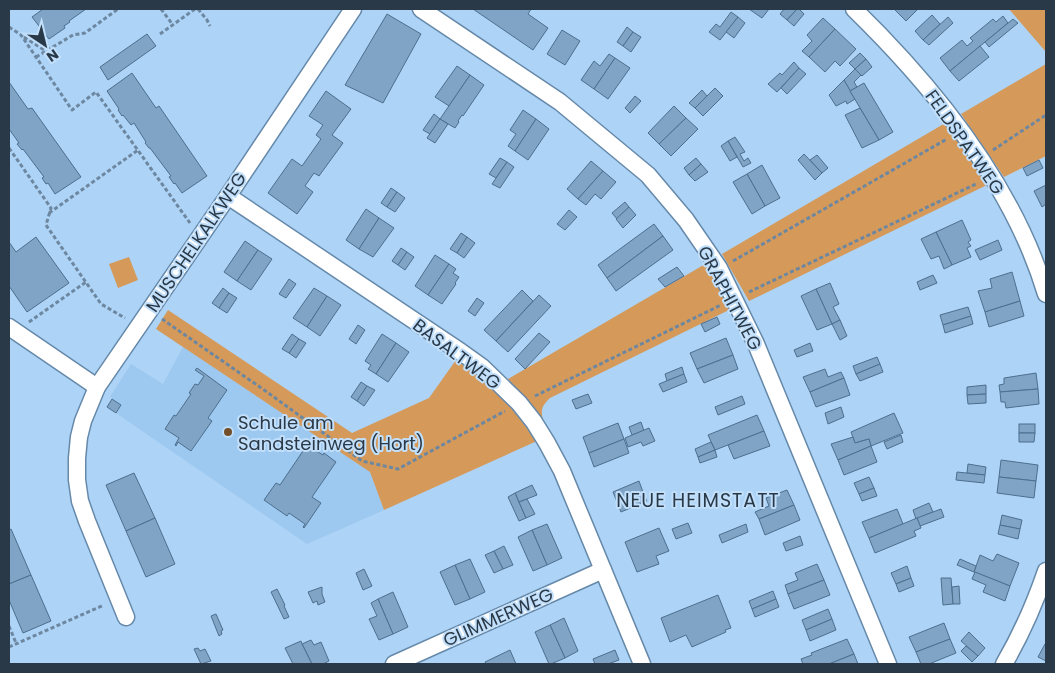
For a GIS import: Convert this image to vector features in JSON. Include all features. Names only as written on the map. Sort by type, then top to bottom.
[{"type":"street","name":"MUSCHELKALKWEG","points":[[126,617],[80,501],[77,480],[77,458],[79,438],[89,405],[97,387],[353,9]]},
{"type":"street","name":"GRAPHITWEG","points":[[422,9],[560,102],[648,175],[686,220],[719,268],[756,344],[888,664]]},
{"type":"street","name":"FELDSPATWEG","points":[[854,9],[906,62],[937,98],[993,176],[1028,244],[1040,272],[1046,294]]},
{"type":"street","name":"BASALTWEG","points":[[228,196],[461,352],[482,367],[519,403],[534,422],[562,471],[642,664]]},
{"type":"street","points":[[9,327],[97,387]]},
{"type":"street","name":"GLIMMERWEG","points":[[394,664],[603,570]]},
{"type":"street","points":[[1004,664],[1026,623],[1046,571]]},
{"type":"path","points":[[36,58],[73,35],[84,33],[118,9]]},
{"type":"path","points":[[161,9],[173,25]]},
{"type":"path","points":[[160,34],[197,9],[210,26]]},
{"type":"path","points":[[9,27],[46,51]]},
{"type":"path","points":[[21,35],[72,110],[96,92],[193,228]]},
{"type":"path","points":[[980,158],[1046,115]]},
{"type":"path","points":[[719,268],[962,131]]},
{"type":"path","points":[[9,148],[51,208],[46,224],[101,304],[129,321]]},
{"type":"path","points":[[49,213],[138,150]]},
{"type":"path","points":[[159,318],[267,392],[362,461],[398,469],[519,403],[993,176]]},
{"type":"path","points":[[26,325],[86,282]]},
{"type":"path","points":[[9,647],[118,598]]},
{"type":"path","points":[[9,626],[16,643]]},
{"type":"shaded area","points":[[1009,9],[1046,9],[1046,52]]},
{"type":"shaded area","points":[[1046,64],[1046,156],[1004,177],[961,114]]},
{"type":"shaded area","points":[[947,122],[989,184],[749,301],[722,254]]},
{"type":"shaded area","points":[[129,257],[138,280],[118,288],[109,264]]},
{"type":"shaded area","points":[[707,263],[733,308],[550,398],[542,408],[543,421],[508,379]]},
{"type":"shaded area","points":[[168,310],[352,433],[429,398],[456,360],[499,395],[537,441],[384,510],[370,472],[156,329]]},
{"type":"shaded area","name":"Schule am Sandsteinweg (Hort)","points":[[183,347],[370,472],[384,510],[307,544],[116,413],[121,405],[110,397],[131,364],[163,384]]},
{"type":"building","points":[[43,9],[86,9],[69,21],[64,26],[65,28],[49,39],[32,17]]},
{"type":"building","points":[[473,9],[531,9],[528,14],[548,28],[533,50]]},
{"type":"building","points":[[749,9],[769,9],[762,18]]},
{"type":"building","points":[[784,9],[797,9],[787,20],[780,14]]},
{"type":"building","points":[[797,9],[804,14],[794,26],[787,20]]},
{"type":"building","points":[[896,9],[918,9],[906,21]]},
{"type":"building","points":[[731,12],[738,17],[720,40],[709,32],[716,24],[720,27]]},
{"type":"building","points":[[387,14],[421,34],[383,103],[345,85]]},
{"type":"building","points":[[932,15],[940,24],[923,40],[915,31]]},
{"type":"building","points":[[1003,16],[1008,23],[950,71],[940,58],[962,40],[967,46],[973,41],[970,38],[993,19],[996,22]]},
{"type":"building","points":[[738,17],[745,23],[734,38],[726,32]]},
{"type":"building","points":[[948,17],[953,23],[929,45],[923,40]]},
{"type":"building","points":[[823,18],[835,29],[809,57],[802,51],[812,41],[807,35]]},
{"type":"building","points":[[1013,19],[1018,23],[989,47],[985,42]]},
{"type":"building","points":[[627,27],[633,32],[623,46],[617,42]]},
{"type":"building","points":[[835,29],[856,49],[840,66],[835,61],[825,72],[809,57]]},
{"type":"building","points":[[562,30],[580,41],[565,65],[547,54]]},
{"type":"building","points":[[633,32],[641,37],[631,52],[623,46]]},
{"type":"building","points":[[147,34],[156,46],[108,80],[100,67]]},
{"type":"building","points":[[980,46],[989,57],[959,81],[950,71]]},
{"type":"building","points":[[860,53],[866,59],[855,69],[849,63]]},
{"type":"building","points":[[609,54],[615,58],[594,89],[581,80],[594,61],[600,66]]},
{"type":"building","points":[[615,58],[630,68],[608,99],[594,89]]},
{"type":"building","points":[[866,59],[872,67],[862,76],[855,69]]},
{"type":"building","points":[[794,62],[799,68],[777,92],[768,84],[780,73],[782,75]]},
{"type":"building","points":[[457,66],[470,75],[449,106],[435,97]]},
{"type":"building","points":[[799,68],[806,74],[787,94],[781,88]]},
{"type":"building","points":[[855,69],[861,75],[854,82],[857,87],[850,91],[844,80]]},
{"type":"building","points":[[132,73],[156,108],[159,106],[207,176],[182,193],[145,143],[134,123],[131,125],[122,116],[107,91]]},
{"type":"building","points":[[470,75],[484,85],[455,128],[440,119]]},
{"type":"building","points":[[844,80],[855,99],[847,104],[846,101],[836,106],[829,95]]},
{"type":"building","points":[[9,82],[28,109],[32,108],[81,177],[55,194],[48,183],[46,184],[42,178],[44,177],[23,149],[17,144],[19,143],[9,129]]},
{"type":"building","points":[[864,83],[893,132],[879,140],[850,91]]},
{"type":"building","points":[[715,88],[723,96],[703,116],[695,108]]},
{"type":"building","points":[[702,90],[707,96],[695,108],[689,103]]},
{"type":"building","points":[[326,91],[351,109],[332,135],[343,143],[319,176],[314,173],[305,186],[313,192],[297,214],[268,193],[292,159],[302,166],[321,139],[316,135],[323,125],[309,116]]},
{"type":"building","points":[[635,96],[641,101],[630,113],[625,108]]},
{"type":"building","points":[[674,106],[686,118],[659,144],[648,133]]},
{"type":"building","points":[[860,108],[879,140],[862,148],[845,115]]},
{"type":"building","points":[[523,110],[536,119],[515,151],[508,146],[516,134],[510,130]]},
{"type":"building","points":[[434,114],[440,119],[430,134],[423,130]]},
{"type":"building","points":[[686,118],[698,129],[671,156],[659,144]]},
{"type":"building","points":[[440,119],[448,124],[435,143],[427,138]]},
{"type":"building","points":[[536,119],[549,129],[528,160],[515,151]]},
{"type":"building","points":[[735,137],[745,152],[740,154],[744,161],[748,158],[751,163],[743,167],[728,141]]},
{"type":"building","points":[[728,141],[737,157],[730,161],[721,146]]},
{"type":"building","points":[[804,154],[822,173],[815,180],[798,160]]},
{"type":"building","points":[[817,155],[828,168],[822,173],[810,160]]},
{"type":"building","points":[[500,158],[507,162],[496,178],[489,174]]},
{"type":"building","points":[[696,158],[701,164],[689,175],[684,168]]},
{"type":"building","points":[[1039,160],[1043,168],[1027,176],[1023,168]]},
{"type":"building","points":[[591,161],[603,171],[578,199],[567,189]]},
{"type":"building","points":[[507,162],[514,167],[500,188],[492,184]]},
{"type":"building","points":[[701,164],[708,172],[695,181],[689,175]]},
{"type":"building","points":[[762,165],[780,198],[765,206],[747,174]]},
{"type":"building","points":[[603,171],[616,182],[601,199],[595,194],[586,205],[578,199]]},
{"type":"building","points":[[747,174],[765,206],[752,214],[733,182]]},
{"type":"building","points":[[1046,185],[1046,204],[1042,207],[1034,191]]},
{"type":"building","points":[[391,188],[397,192],[387,207],[381,203]]},
{"type":"building","points":[[397,192],[405,198],[395,212],[387,207]]},
{"type":"building","points":[[625,202],[629,207],[617,219],[612,213]]},
{"type":"building","points":[[629,207],[636,215],[623,228],[616,219]]},
{"type":"building","points":[[366,209],[379,218],[359,249],[346,240]]},
{"type":"building","points":[[569,210],[577,217],[565,230],[557,224]]},
{"type":"building","points":[[379,218],[394,228],[373,257],[359,249]]},
{"type":"building","points":[[962,220],[971,240],[968,242],[971,246],[967,248],[971,257],[952,265],[936,232]]},
{"type":"building","points":[[654,224],[663,236],[607,278],[598,265]]},
{"type":"building","points":[[936,232],[952,265],[944,269],[939,256],[931,259],[921,239]]},
{"type":"building","points":[[461,233],[467,237],[457,253],[450,249]]},
{"type":"building","points":[[663,236],[673,250],[616,291],[607,278]]},
{"type":"building","points":[[36,237],[69,283],[27,312],[9,286],[9,242],[16,252]]},
{"type":"building","points":[[467,237],[475,243],[464,258],[457,253]]},
{"type":"building","points":[[998,240],[1002,250],[980,260],[975,250]]},
{"type":"building","points":[[245,241],[258,250],[237,281],[224,272]]},
{"type":"building","points":[[401,248],[407,252],[398,265],[392,261]]},
{"type":"building","points":[[258,250],[272,259],[251,290],[237,281]]},
{"type":"building","points":[[407,252],[414,257],[405,270],[398,265]]},
{"type":"building","points":[[435,255],[449,264],[428,295],[415,286]]},
{"type":"building","points":[[449,264],[456,269],[453,273],[459,277],[442,304],[428,295]]},
{"type":"building","points":[[677,267],[684,276],[665,287],[658,279]]},
{"type":"building","points":[[1012,272],[1020,301],[985,312],[978,291],[992,288],[990,279]]},
{"type":"building","points":[[933,275],[937,283],[920,290],[917,282]]},
{"type":"building","points":[[289,279],[296,284],[286,298],[279,294]]},
{"type":"building","points":[[830,283],[839,304],[833,307],[840,320],[832,324],[816,289]]},
{"type":"building","points":[[223,288],[229,293],[219,308],[212,303]]},
{"type":"building","points":[[314,288],[327,296],[307,327],[293,318]]},
{"type":"building","points":[[816,289],[832,324],[817,330],[801,296]]},
{"type":"building","points":[[522,290],[533,301],[496,341],[484,330]]},
{"type":"building","points":[[229,293],[237,298],[227,313],[219,308]]},
{"type":"building","points":[[539,295],[551,306],[508,352],[496,341]]},
{"type":"building","points":[[327,296],[341,305],[320,336],[307,327]]},
{"type":"building","points":[[477,298],[484,303],[475,316],[468,311]]},
{"type":"building","points":[[1020,301],[1024,316],[989,327],[985,312]]},
{"type":"building","points":[[968,307],[971,316],[943,325],[940,315]]},
{"type":"building","points":[[971,316],[973,324],[945,333],[943,325]]},
{"type":"building","points":[[717,317],[720,324],[705,332],[701,324]]},
{"type":"building","points":[[840,320],[847,336],[840,340],[832,324]]},
{"type":"building","points":[[358,325],[365,330],[356,344],[349,339]]},
{"type":"building","points":[[539,333],[550,342],[525,369],[515,359]]},
{"type":"building","points":[[292,334],[299,339],[289,353],[282,349]]},
{"type":"building","points":[[382,334],[396,343],[376,374],[368,369],[371,365],[365,361]]},
{"type":"building","points":[[726,338],[733,355],[697,369],[690,353]]},
{"type":"building","points":[[299,339],[306,343],[296,358],[289,353]]},
{"type":"building","points":[[396,343],[409,352],[388,382],[376,374]]},
{"type":"building","points":[[810,343],[813,351],[797,357],[794,350]]},
{"type":"building","points":[[733,355],[738,369],[704,383],[697,369]]},
{"type":"building","points":[[877,357],[880,364],[856,374],[853,366]]},
{"type":"building","points":[[880,364],[883,372],[860,381],[856,374]]},
{"type":"building","points":[[682,367],[684,374],[667,381],[665,374]]},
{"type":"building","points":[[197,368],[227,390],[208,418],[212,421],[191,451],[178,442],[176,446],[179,438],[165,429],[191,394],[189,393],[195,384],[198,385],[204,376],[195,370]]},
{"type":"building","points":[[825,369],[828,377],[841,372],[844,378],[810,392],[803,377]]},
{"type":"building","points":[[1036,373],[1038,389],[1000,392],[999,385],[1004,384],[1004,378]]},
{"type":"building","points":[[684,374],[687,382],[663,392],[659,384]]},
{"type":"building","points":[[844,378],[850,395],[816,407],[810,392]]},
{"type":"building","points":[[361,382],[367,386],[357,401],[351,397]]},
{"type":"building","points":[[986,385],[986,394],[967,395],[967,387]]},
{"type":"building","points":[[367,386],[375,390],[364,406],[357,401]]},
{"type":"building","points":[[1038,389],[1039,404],[1006,408],[1005,402],[1001,402],[1000,392]]},
{"type":"building","points":[[588,394],[592,403],[576,409],[572,400]]},
{"type":"building","points":[[986,394],[986,403],[968,404],[967,395]]},
{"type":"building","points":[[742,396],[745,404],[718,415],[715,407]]},
{"type":"building","points":[[112,399],[121,405],[116,413],[107,407]]},
{"type":"building","points":[[841,407],[844,417],[828,424],[825,413]]},
{"type":"building","points":[[894,413],[903,433],[871,446],[869,439],[855,443],[851,432]]},
{"type":"building","points":[[757,415],[764,431],[715,450],[708,435]]},
{"type":"building","points":[[641,422],[644,431],[632,435],[629,427]]},
{"type":"building","points":[[618,423],[624,439],[589,453],[583,437]]},
{"type":"building","points":[[1019,424],[1035,424],[1035,433],[1019,433]]},
{"type":"building","points":[[649,428],[655,441],[643,446],[641,442],[628,447],[625,438]]},
{"type":"building","points":[[764,431],[770,446],[734,459],[728,445]]},
{"type":"building","points":[[1019,433],[1035,433],[1034,442],[1019,442]]},
{"type":"building","points":[[901,435],[903,442],[887,449],[884,442]]},
{"type":"building","points":[[853,437],[855,443],[869,439],[871,446],[838,460],[831,444]]},
{"type":"building","points":[[624,439],[629,453],[594,467],[589,453]]},
{"type":"building","points":[[711,442],[715,450],[698,457],[695,449]]},
{"type":"building","points":[[307,445],[323,455],[324,453],[336,462],[312,497],[321,503],[304,528],[305,524],[289,513],[287,516],[264,500],[276,483],[280,485]]},
{"type":"building","points":[[871,446],[877,462],[844,475],[838,460]]},
{"type":"building","points":[[715,450],[717,457],[700,463],[698,457]]},
{"type":"building","points":[[1001,460],[1038,465],[1036,481],[999,477]]},
{"type":"building","points":[[968,464],[986,467],[985,475],[967,473]]},
{"type":"building","points":[[957,472],[985,475],[984,483],[956,480]]},
{"type":"building","points":[[134,473],[155,518],[126,531],[106,485]]},
{"type":"building","points":[[869,477],[874,488],[859,494],[854,483]]},
{"type":"building","points":[[999,477],[1036,481],[1034,498],[997,493]]},
{"type":"building","points":[[639,481],[643,492],[617,502],[613,492]]},
{"type":"building","points":[[532,485],[537,495],[519,502],[515,493]]},
{"type":"building","points":[[874,488],[877,496],[862,501],[859,494]]},
{"type":"building","points":[[787,490],[794,505],[759,519],[755,512],[769,506],[766,498]]},
{"type":"building","points":[[643,492],[647,501],[621,512],[617,502]]},
{"type":"building","points":[[515,493],[526,518],[519,521],[508,497]]},
{"type":"building","points":[[527,499],[535,514],[526,518],[519,502]]},
{"type":"building","points":[[929,503],[933,512],[916,519],[913,510]]},
{"type":"building","points":[[794,505],[800,520],[765,535],[759,519]]},
{"type":"building","points":[[897,509],[903,524],[869,538],[862,522]]},
{"type":"building","points":[[941,509],[944,517],[920,526],[917,518]]},
{"type":"building","points":[[1002,515],[1022,520],[1020,529],[1000,525]]},
{"type":"building","points":[[155,518],[175,564],[146,577],[126,531]]},
{"type":"building","points":[[917,518],[921,528],[914,531],[916,536],[875,553],[869,538]]},
{"type":"building","points":[[688,523],[692,533],[676,539],[672,529]]},
{"type":"building","points":[[547,524],[562,558],[547,565],[532,530]]},
{"type":"building","points":[[746,524],[748,532],[722,543],[719,535]]},
{"type":"building","points":[[1000,525],[1020,529],[1018,539],[998,534]]},
{"type":"building","points":[[659,528],[669,551],[656,556],[659,564],[637,572],[625,542]]},
{"type":"building","points":[[11,529],[31,575],[9,584],[9,530]]},
{"type":"building","points":[[532,530],[547,565],[533,571],[518,537]]},
{"type":"building","points":[[800,536],[803,545],[786,551],[783,543]]},
{"type":"building","points":[[504,546],[513,565],[503,569],[494,551]]},
{"type":"building","points":[[494,551],[503,569],[494,573],[485,555]]},
{"type":"building","points":[[997,554],[1019,563],[1010,586],[974,572],[980,555],[993,561]]},
{"type":"building","points":[[470,559],[485,592],[470,599],[455,565]]},
{"type":"building","points":[[960,559],[976,566],[974,572],[957,565]]},
{"type":"building","points":[[817,564],[824,580],[788,594],[785,585],[798,580],[795,573]]},
{"type":"building","points":[[455,565],[470,599],[455,605],[440,572]]},
{"type":"building","points":[[907,566],[911,578],[896,584],[891,573]]},
{"type":"building","points":[[364,569],[372,586],[363,590],[356,573]]},
{"type":"building","points":[[975,572],[1010,586],[1005,601],[983,592],[986,585],[972,579]]},
{"type":"building","points":[[31,575],[51,621],[23,633],[9,600],[9,584]]},
{"type":"building","points":[[911,578],[914,586],[899,592],[896,584]]},
{"type":"building","points":[[941,578],[951,578],[953,604],[943,605]]},
{"type":"building","points":[[824,580],[830,595],[794,609],[788,594]]},
{"type":"building","points":[[959,586],[960,604],[953,604],[952,587]]},
{"type":"building","points":[[322,587],[325,602],[318,605],[317,601],[313,603],[308,592]]},
{"type":"building","points":[[277,589],[289,617],[284,619],[271,592]]},
{"type":"building","points":[[773,591],[776,599],[752,609],[749,601]]},
{"type":"building","points":[[393,592],[408,627],[393,634],[378,599]]},
{"type":"building","points":[[718,595],[731,628],[692,647],[686,635],[670,642],[661,618]]},
{"type":"building","points":[[378,599],[393,634],[379,640],[369,619],[377,616],[371,603]]},
{"type":"building","points":[[776,599],[779,607],[755,617],[752,609]]},
{"type":"building","points":[[828,609],[832,619],[806,630],[802,620]]},
{"type":"building","points":[[216,614],[223,630],[219,636],[211,616]]},
{"type":"building","points":[[564,618],[578,651],[565,658],[550,625]]},
{"type":"building","points":[[832,619],[836,630],[810,641],[806,630]]},
{"type":"building","points":[[944,623],[950,639],[916,652],[909,637]]},
{"type":"building","points":[[550,625],[565,658],[549,664],[535,632]]},
{"type":"building","points":[[969,632],[985,648],[978,656],[961,641]]},
{"type":"building","points":[[847,639],[854,654],[829,664],[803,664],[801,659],[812,655],[811,653]]},
{"type":"building","points":[[950,639],[956,653],[929,664],[921,664],[916,652]]},
{"type":"building","points":[[311,640],[314,645],[321,642],[329,661],[323,664],[312,664],[302,644]]},
{"type":"building","points":[[301,641],[312,664],[293,664],[285,648]]},
{"type":"building","points":[[1046,644],[1046,661],[1038,657]]},
{"type":"building","points":[[966,646],[978,656],[972,662],[961,651]]},
{"type":"building","points":[[198,648],[200,651],[205,649],[211,661],[201,664],[194,649]]},
{"type":"building","points":[[510,650],[516,664],[486,664],[485,662]]},
{"type":"building","points":[[615,650],[619,660],[608,664],[595,664],[593,659]]},
{"type":"building","points":[[854,654],[858,664],[829,664]]},
{"type":"place","name":"Schule am Sandsteinweg (Hort)","points":[[228,432]]},
{"type":"district","name":"NEUE HEIMSTATT","points":[[698,500]]}]
